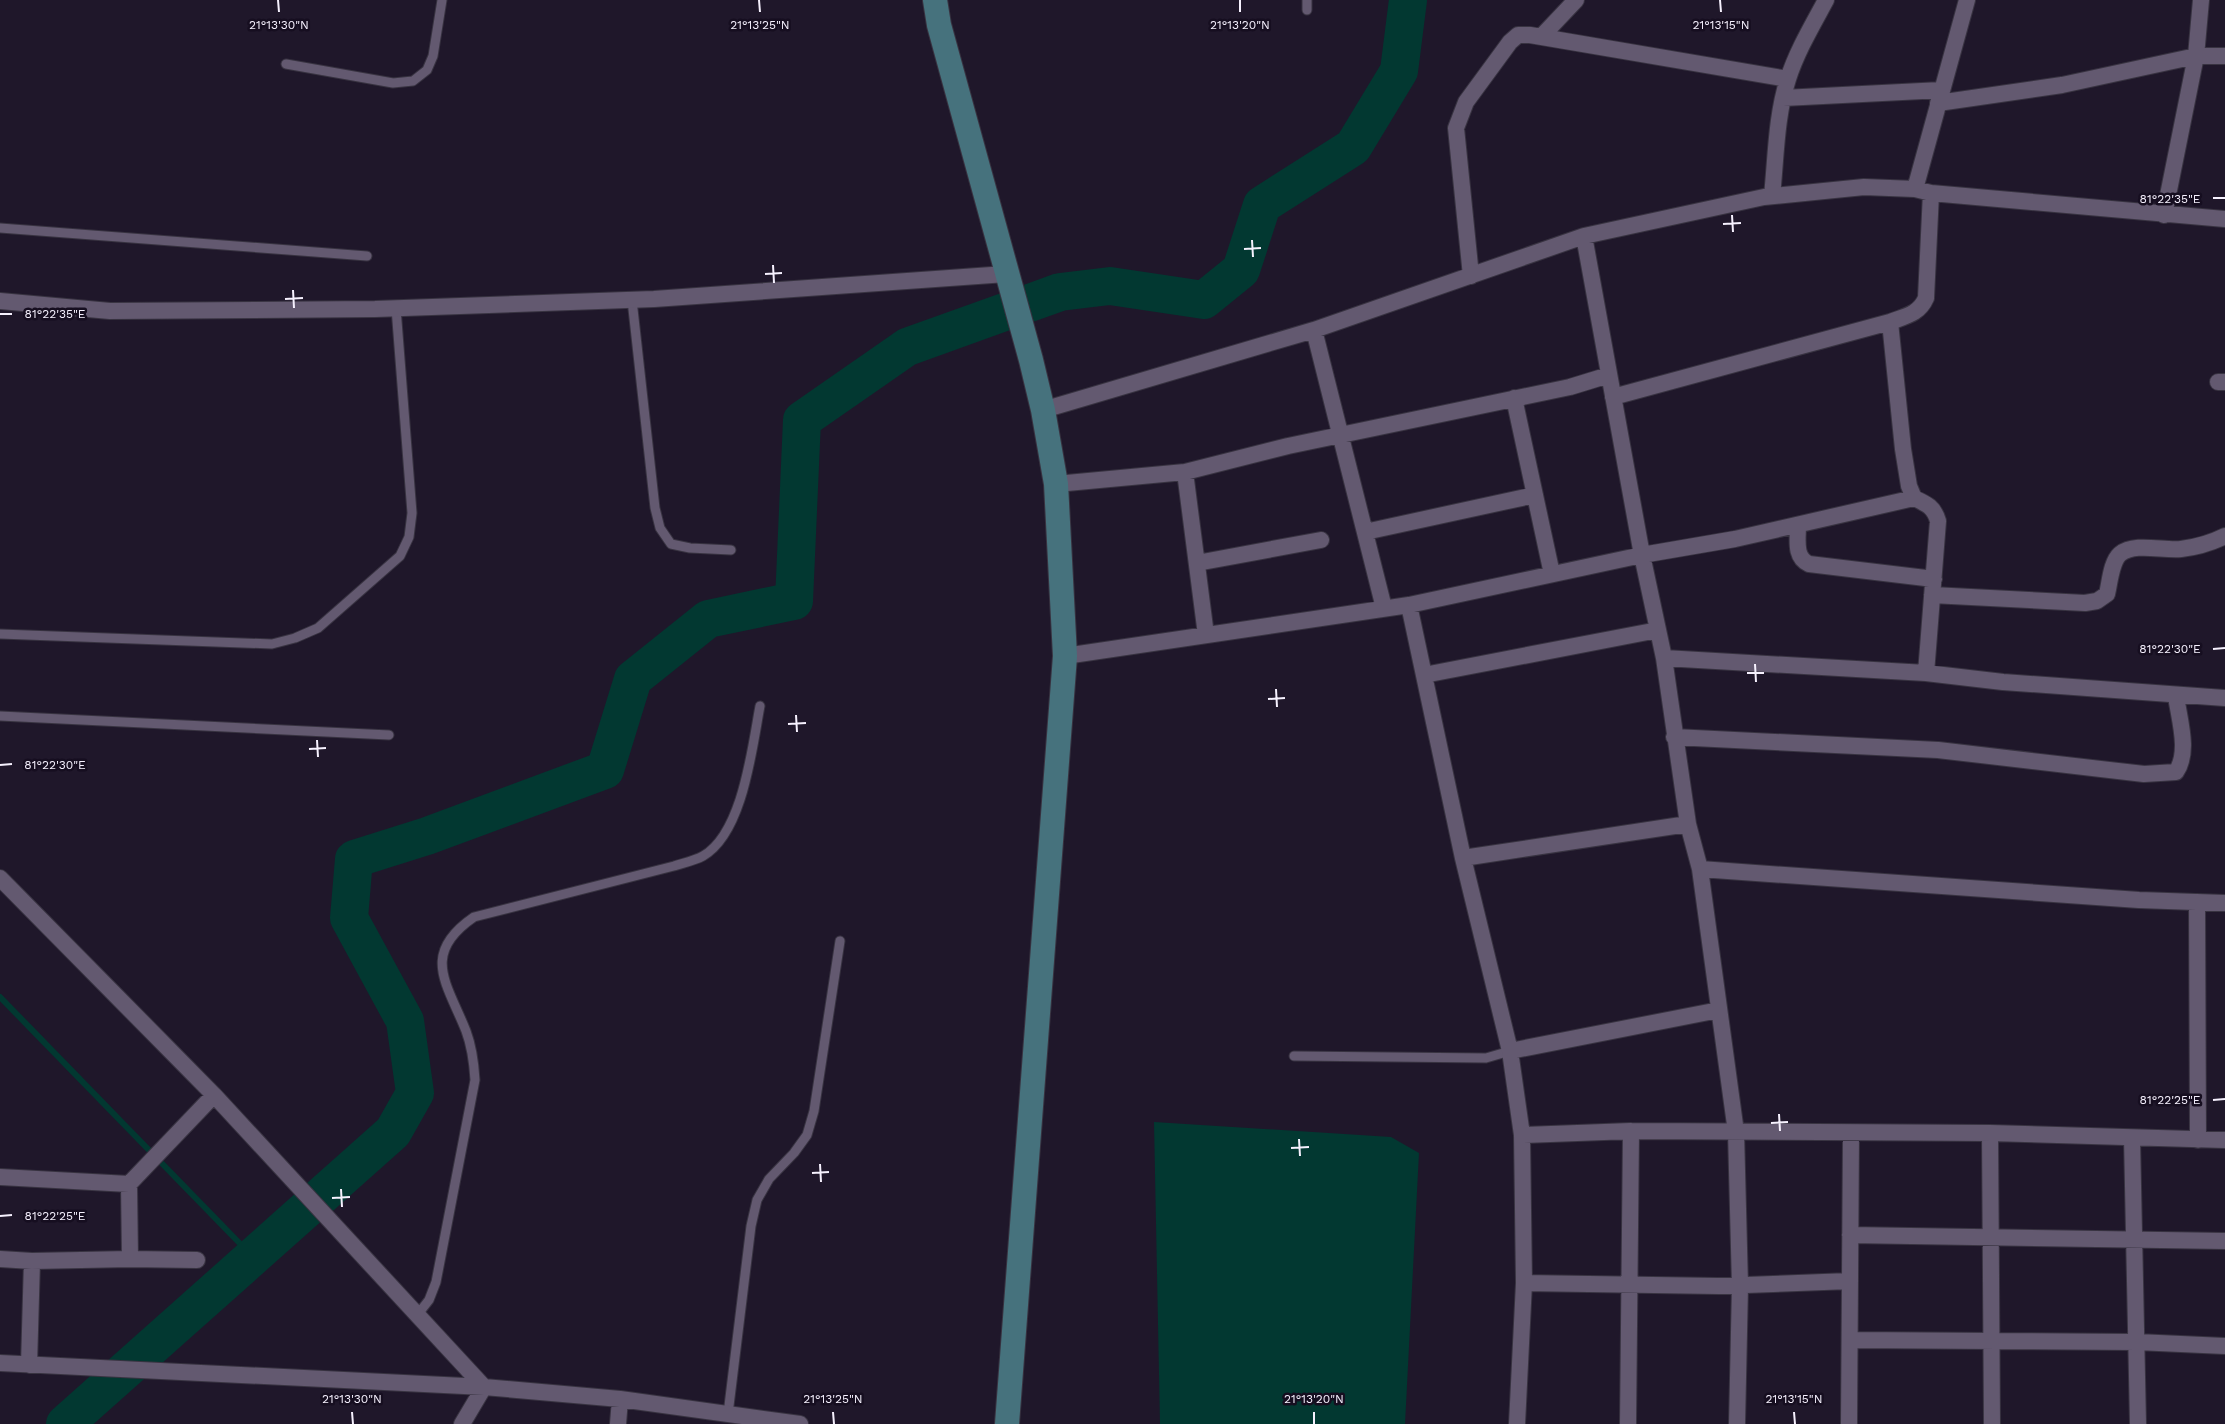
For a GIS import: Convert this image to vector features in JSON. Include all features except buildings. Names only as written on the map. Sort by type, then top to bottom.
[{"type":"main road","points":[[934,0],[1043,410],[1056,484],[1065,656],[1007,1424]]},
{"type":"street","points":[[1542,37],[1576,0]]},
{"type":"street","points":[[1772,196],[1783,98],[1788,79],[1798,52],[1826,0]]},
{"type":"street","points":[[1915,189],[1967,0]]},
{"type":"street","points":[[2164,215],[2196,56],[2201,0]]},
{"type":"street","points":[[1471,276],[1456,128],[1459,115],[1466,102],[1510,42],[1518,36],[1542,37],[1788,79]]},
{"type":"street","points":[[1783,98],[1940,96],[2062,85],[2196,56],[2225,56]]},
{"type":"street","points":[[1043,410],[1314,330],[1584,236],[1772,196],[1864,187],[1915,189],[1931,193],[2225,219]]},
{"type":"street","points":[[1613,397],[1890,322],[1913,314],[1922,308],[1926,298],[1931,193]]},
{"type":"street","points":[[1584,236],[1642,555],[1664,658],[1688,824],[1700,869],[1736,1132],[1740,1286],[1737,1424]]},
{"type":"street","points":[[0,301],[110,312],[396,308],[1010,284]]},
{"type":"street","points":[[1890,322],[1903,449],[1909,486],[1914,498]]},
{"type":"street","points":[[1314,330],[1342,434],[1384,608]]},
{"type":"street","points":[[1056,484],[1184,472],[1342,434],[1570,388],[1609,375]]},
{"type":"street","points":[[1514,398],[1552,574]]},
{"type":"street","points":[[1184,472],[1206,635]]},
{"type":"street","points":[[1365,532],[1535,495]]},
{"type":"street","points":[[1065,656],[1408,605],[1642,555],[1735,540],[1914,498],[1929,505],[1935,511],[1938,521],[1926,673]]},
{"type":"street","points":[[1798,525],[1798,552],[1802,561],[1809,564],[1933,587],[2085,603],[2097,601],[2107,594],[2115,562],[2120,555],[2130,548],[2178,549],[2198,547],[2225,536]]},
{"type":"street","points":[[1197,563],[1321,540]]},
{"type":"street","points":[[1408,605],[1463,858],[1510,1051],[1522,1135],[1524,1283],[1518,1424]]},
{"type":"street","points":[[1424,675],[1658,630]]},
{"type":"street","points":[[1664,658],[1926,673],[2003,682],[2176,696],[2225,698]]},
{"type":"street","points":[[1674,737],[1938,750],[2144,774],[2165,774],[2176,772],[2182,763],[2183,746],[2176,696]]},
{"type":"street","points":[[1463,858],[1688,824]]},
{"type":"street","points":[[1700,869],[2129,899],[2225,903]]},
{"type":"street","points":[[0,878],[214,1095],[418,1314],[484,1388]]},
{"type":"street","points":[[2197,902],[2198,1140]]},
{"type":"street","points":[[1510,1051],[1719,1010]]},
{"type":"street","points":[[130,1259],[128,1184],[214,1095]]},
{"type":"street","points":[[1522,1135],[1631,1131],[1990,1133],[2225,1140]]},
{"type":"street","points":[[1628,1424],[1631,1284],[1631,1131]]},
{"type":"street","points":[[1849,1424],[1851,1133]]},
{"type":"street","points":[[1990,1133],[1992,1424]]},
{"type":"street","points":[[2132,1138],[2138,1424]]},
{"type":"street","points":[[0,1177],[128,1184]]},
{"type":"street","points":[[1850,1235],[2225,1241]]},
{"type":"street","points":[[0,1259],[32,1261],[196,1260]]},
{"type":"street","points":[[29,1365],[32,1261]]},
{"type":"street","points":[[1524,1283],[1740,1286],[1850,1282]]},
{"type":"street","points":[[1850,1340],[2137,1342],[2225,1346]]},
{"type":"street","points":[[0,1363],[484,1388],[620,1400],[800,1424]]},
{"type":"street","points":[[462,1424],[484,1388]]},
{"type":"street","points":[[618,1424],[620,1400]]},
{"type":"lane","points":[[286,64],[393,83],[413,81],[427,70],[433,56],[442,0]]},
{"type":"lane","points":[[1307,0],[1308,10]]},
{"type":"lane","points":[[0,228],[367,256]]},
{"type":"lane","points":[[632,300],[655,508],[660,528],[671,544],[690,548],[731,550]]},
{"type":"lane","points":[[0,634],[272,644],[295,638],[318,628],[400,556],[409,536],[412,513],[396,308]]},
{"type":"lane","points":[[418,1314],[429,1300],[436,1282],[475,1080],[473,1056],[467,1033],[441,967],[444,948],[456,929],[474,917],[674,866],[703,856],[726,834],[742,796],[760,706]]},
{"type":"lane","points":[[0,716],[389,735]]},
{"type":"lane","points":[[728,1414],[751,1226],[757,1200],[769,1179],[794,1153],[807,1135],[814,1110],[840,941]]},
{"type":"lane","points":[[1294,1056],[1486,1058],[1510,1051]]},
{"type":"shaded area","points":[[1154,1122],[1391,1137],[1419,1153],[1405,1424],[1160,1424]]},
{"type":"waterway","points":[[65,1424],[393,1132],[415,1093],[405,1021],[349,918],[354,859],[427,836],[605,770],[633,679],[708,619],[794,601],[802,420],[907,347],[1060,292],[1110,286],[1204,300],[1241,270],[1262,205],[1353,147],[1399,71],[1408,0]]},
{"type":"waterway","points":[[0,997],[253,1257]]}]
